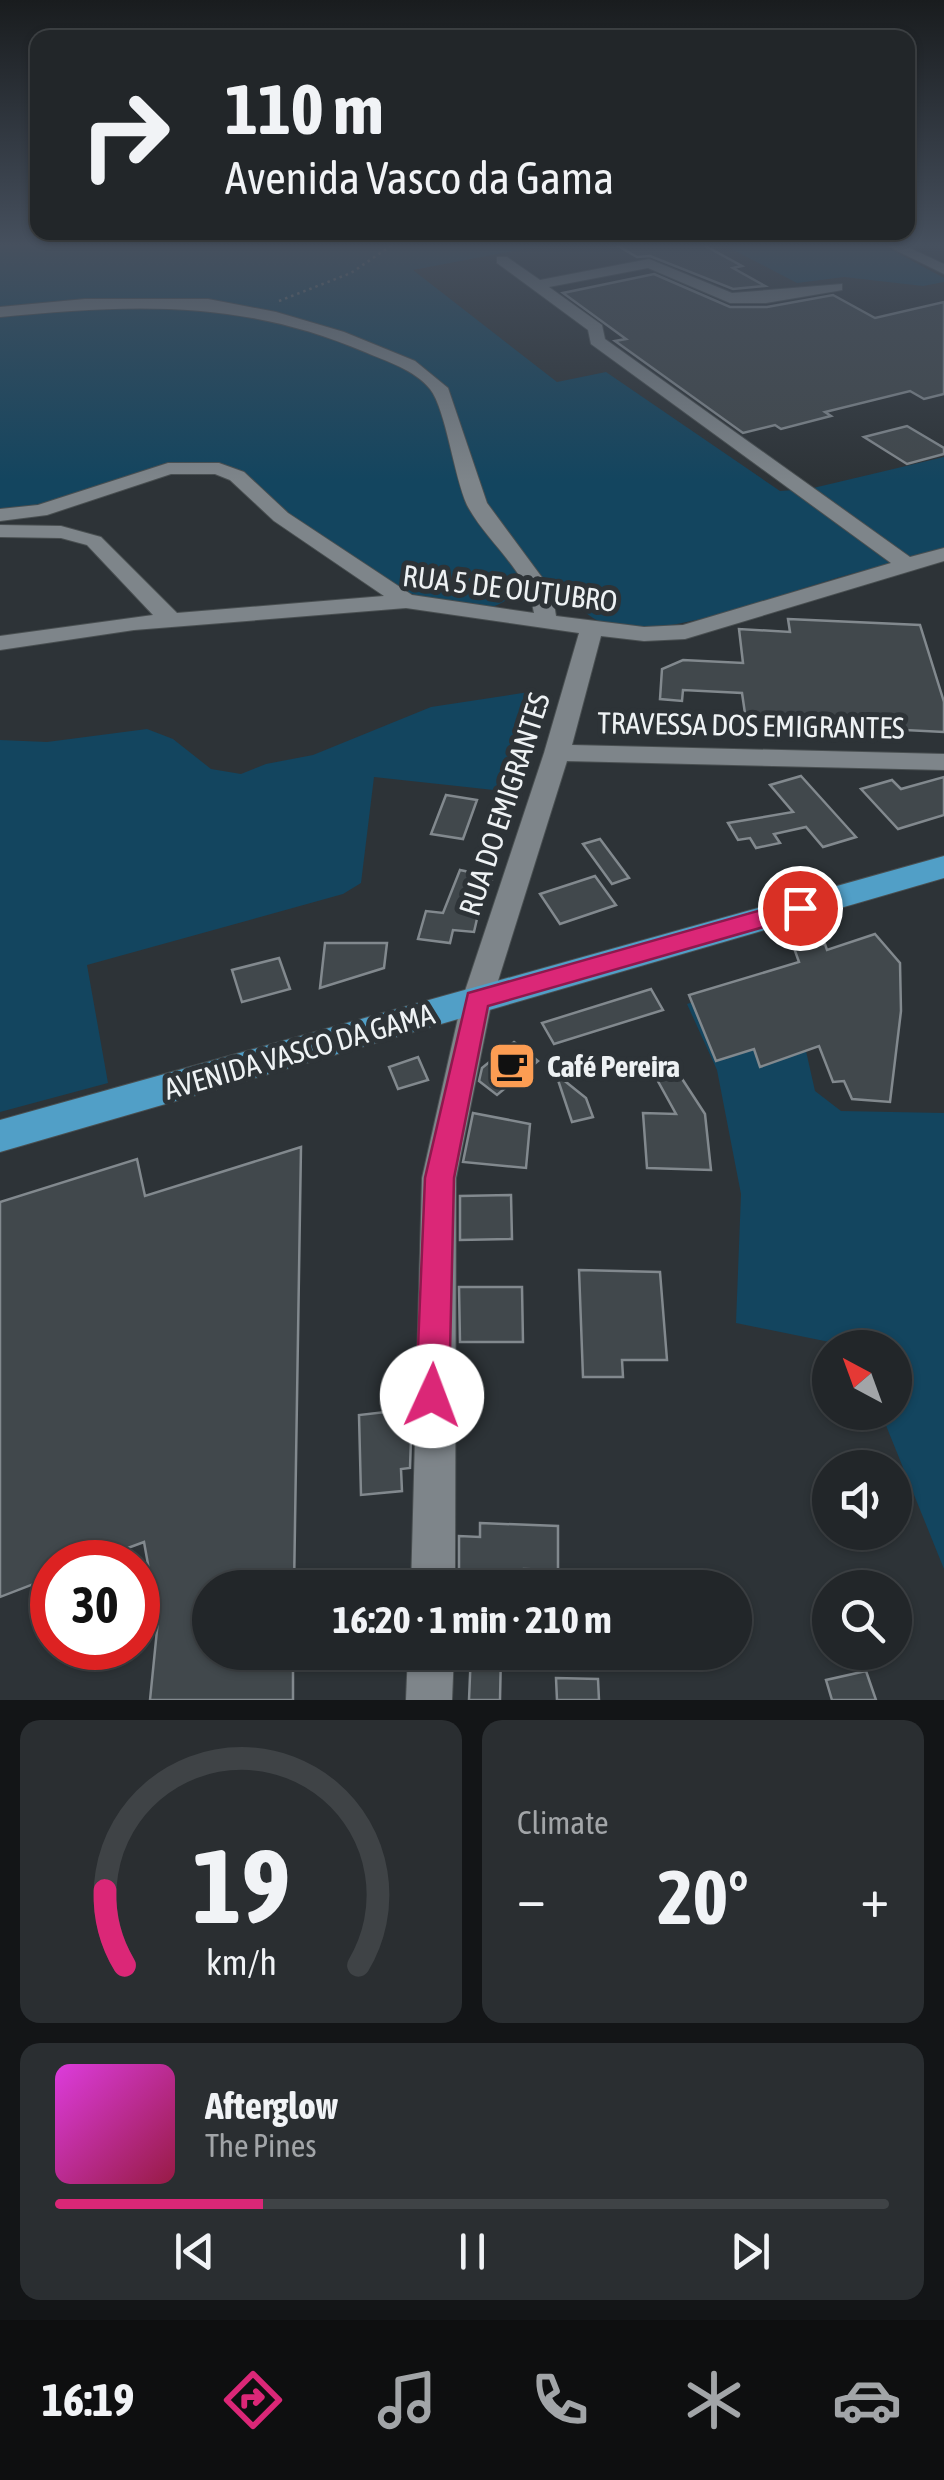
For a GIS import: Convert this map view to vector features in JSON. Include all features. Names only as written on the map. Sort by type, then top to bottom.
[{"type":"main road","name":"AVENIDA VASCO DA GAMA","points":[[0,1136],[944,867]]},
{"type":"street","points":[[289,322],[372,347],[418,370],[439,388],[477,504],[542,591],[546,620]]},
{"type":"street","points":[[588,322],[596,328],[597,342],[906,564]]},
{"type":"street","points":[[0,515],[40,511],[168,469],[219,469],[237,476],[281,517],[406,601]]},
{"type":"street","points":[[0,532],[78,532],[94,541],[172,620]]},
{"type":"street","name":"RUA 5 DE OUTUBRO","points":[[0,643],[172,620],[406,601],[644,634],[685,632],[944,554]]},
{"type":"street","name":"RUA DO EMIGRANTES","points":[[433,1570],[432,1396],[439,1178],[477,1000],[557,753],[592,628]]},
{"type":"street","name":"TRAVESSA DOS EMIGRANTES","points":[[557,753],[944,762]]},
{"type":"street","points":[[429,1700],[430,1670]]},
{"type":"shaded area","points":[[0,322],[480,322],[557,382],[606,372],[780,491],[809,489],[944,457],[944,556],[859,572],[698,620],[638,628],[603,623],[548,587],[531,587],[485,608],[440,601],[372,581],[342,564],[253,491],[213,471],[169,471],[140,477],[0,517]]},
{"type":"shaded area","points":[[529,692],[544,704],[512,792],[374,777],[361,883],[343,894],[87,965],[108,1083],[0,1112],[0,740],[47,742],[147,729],[173,739],[211,769],[241,774],[266,764],[313,755],[431,707]]},
{"type":"shaded area","points":[[788,971],[815,1091],[841,1111],[944,1113],[944,1569],[912,1490],[912,1450],[896,1450],[888,1430],[912,1430],[912,1330],[812,1330],[812,1338],[736,1323],[741,1194],[717,1070],[687,1004]]},
{"type":"building","points":[[603,322],[944,322],[944,394],[924,399],[910,391],[825,412],[831,416],[781,429],[775,425],[743,433],[615,341],[626,339]]},
{"type":"building","points":[[907,426],[944,448],[944,454],[907,464],[864,437]]},
{"type":"building","points":[[788,619],[920,625],[944,702],[944,732],[788,724],[789,729],[747,727],[742,693],[683,690],[682,701],[660,699],[662,669],[683,660],[743,663],[739,629],[790,632]]},
{"type":"building","points":[[801,776],[856,837],[823,847],[806,827],[774,834],[780,843],[756,848],[750,838],[738,840],[728,823],[793,812],[770,785]]},
{"type":"building","points":[[944,777],[944,815],[898,829],[861,789],[892,780],[901,789]]},
{"type":"building","points":[[446,795],[477,800],[463,839],[431,834]]},
{"type":"building","points":[[600,839],[629,878],[612,884],[583,844]]},
{"type":"building","points":[[460,870],[493,877],[486,897],[482,897],[474,932],[453,930],[450,943],[418,939],[426,911],[443,913]]},
{"type":"building","points":[[595,876],[616,905],[560,924],[540,894]]},
{"type":"building","points":[[875,934],[900,963],[901,1011],[890,1102],[852,1099],[844,1081],[833,1082],[819,1046],[760,1067],[754,1049],[716,1061],[689,995],[799,962],[794,948],[825,944],[827,950]]},
{"type":"building","points":[[325,943],[387,943],[384,968],[320,988]]},
{"type":"building","points":[[279,958],[290,989],[242,1002],[232,970]]},
{"type":"building","points":[[651,989],[663,1010],[554,1044],[542,1023]]},
{"type":"building","points":[[514,1042],[538,1061],[497,1095],[479,1081],[482,1068]]},
{"type":"building","points":[[418,1057],[428,1080],[398,1089],[389,1067]]},
{"type":"building","points":[[675,1068],[705,1114],[711,1170],[647,1168],[643,1113],[676,1114],[654,1074]]},
{"type":"building","points":[[556,1074],[586,1098],[593,1117],[572,1122]]},
{"type":"building","points":[[473,1113],[530,1124],[526,1168],[463,1162]]},
{"type":"building","points":[[301,1147],[294,1570],[192,1570],[192,1670],[293,1670],[293,1700],[150,1700],[153,1670],[160,1670],[160,1540],[30,1540],[30,1585],[0,1597],[0,1202],[137,1159],[145,1196]]},
{"type":"building","points":[[511,1195],[512,1239],[460,1240],[460,1196]]},
{"type":"building","points":[[579,1270],[660,1272],[667,1360],[622,1360],[623,1377],[583,1377]]},
{"type":"building","points":[[459,1287],[522,1287],[523,1342],[460,1342]]},
{"type":"building","points":[[412,1409],[410,1468],[401,1469],[402,1491],[361,1495],[359,1415]]},
{"type":"building","points":[[480,1523],[558,1526],[558,1570],[459,1570],[459,1536],[480,1537]]},
{"type":"building","points":[[470,1670],[501,1670],[500,1700],[469,1700]]},
{"type":"building","points":[[866,1671],[876,1700],[832,1700],[826,1680]]},
{"type":"building","points":[[556,1678],[598,1679],[599,1700],[557,1700]]},
{"type":"place","name":"Café Pereira","points":[[512,1066]]},
{"type":"route","points":[[432,1396],[439,1178],[477,1000],[800,908]]}]
